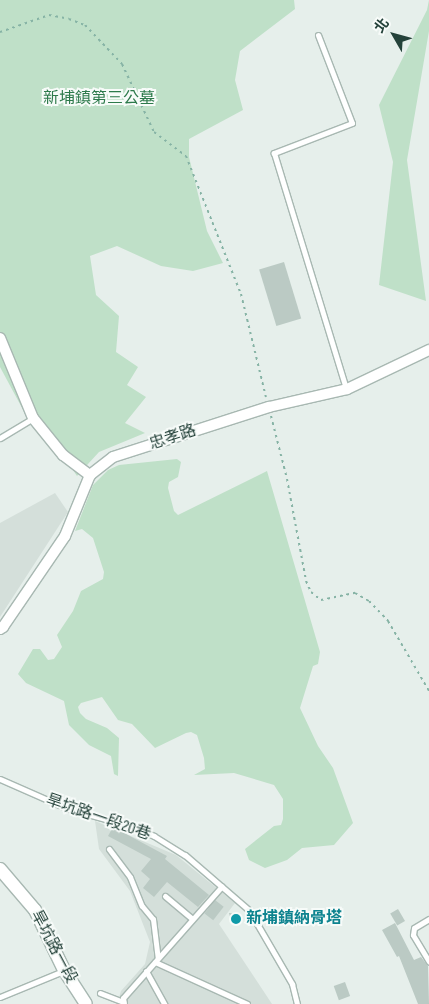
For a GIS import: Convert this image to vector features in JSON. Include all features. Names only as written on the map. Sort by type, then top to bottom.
[{"type":"street","points":[[0,338],[33,418],[63,455],[90,475]]},
{"type":"street","name":"忠孝路","points":[[0,629],[3,628],[65,536],[90,475],[113,457],[269,407],[347,389],[429,350]]},
{"type":"street","name":"旱坑路一段","points":[[0,869],[36,910],[64,970],[86,1004]]},
{"type":"lane","points":[[318,36],[352,123],[274,154],[347,389]]},
{"type":"lane","points":[[0,438],[33,418]]},
{"type":"lane","name":"旱坑路一段20巷","points":[[0,779],[66,808],[134,827],[154,836],[185,855],[249,910],[292,984],[297,1004]]},
{"type":"lane","points":[[109,849],[130,877],[142,906],[153,919],[157,960]]},
{"type":"lane","points":[[100,994],[124,1003],[123,998],[222,886]]},
{"type":"lane","points":[[165,896],[192,920]]},
{"type":"lane","points":[[429,918],[414,928],[414,935],[429,962]]},
{"type":"lane","points":[[157,960],[247,1004]]},
{"type":"lane","points":[[0,997],[50,978],[64,970]]},
{"type":"lane","points":[[146,971],[164,1004]]},
{"type":"path","points":[[0,32],[49,15],[85,25],[122,64],[154,132],[186,156],[241,294],[287,479],[306,581],[311,592],[321,600],[355,594],[369,601],[388,621],[429,691]]},
{"type":"shaded area","points":[[55,493],[68,512],[0,617],[0,523]]},
{"type":"shaded area","points":[[95,821],[176,855],[235,903],[219,924],[272,1004],[117,1004],[121,991],[145,964],[150,942],[130,891],[99,849]]},
{"type":"green space","name":"新埔鎮第三公墓","points":[[0,0],[294,0],[295,9],[240,51],[235,80],[243,110],[189,139],[189,157],[207,231],[223,263],[193,271],[161,266],[117,246],[90,256],[96,295],[119,316],[116,352],[138,367],[127,385],[146,397],[125,423],[145,433],[99,452],[77,476],[67,461],[28,419],[0,367]]},
{"type":"green space","points":[[429,0],[429,31],[407,160],[426,301],[379,285],[393,162],[379,105],[427,10]]},
{"type":"green space","points":[[177,459],[181,462],[178,477],[169,482],[168,488],[174,511],[178,515],[267,471],[320,652],[318,664],[313,666],[300,708],[318,746],[333,768],[353,823],[334,845],[302,848],[287,860],[265,868],[249,860],[245,849],[274,826],[281,825],[283,819],[283,799],[274,785],[234,773],[194,775],[205,769],[204,758],[197,735],[191,732],[186,733],[155,748],[132,724],[118,720],[102,697],[81,703],[78,707],[80,713],[86,719],[107,728],[119,738],[118,776],[114,774],[111,756],[89,745],[69,725],[64,701],[26,683],[18,674],[33,649],[40,649],[48,660],[54,659],[62,647],[57,635],[73,611],[81,591],[103,579],[104,572],[93,538],[82,529],[75,531],[93,485],[108,470],[119,465]]},
{"type":"building","points":[[284,262],[301,318],[276,326],[259,270]]},
{"type":"building","points":[[113,827],[167,856],[165,859],[209,895],[198,907],[167,882],[154,897],[143,888],[150,879],[141,871],[151,859],[108,836]]},
{"type":"building","points":[[215,900],[224,907],[213,920],[205,913]]},
{"type":"building","points":[[398,909],[405,921],[397,926],[390,914]]},
{"type":"building","name":"新埔鎮納骨塔","points":[[229,913],[240,914],[241,922],[238,925],[232,924]]},
{"type":"building","points":[[395,923],[414,960],[421,957],[428,966],[429,1004],[418,1004],[399,956],[397,957],[382,930]]},
{"type":"building","points":[[345,982],[350,996],[339,1000],[334,986]]},
{"type":"place","name":"新埔鎮納骨塔","points":[[236,919]]}]
